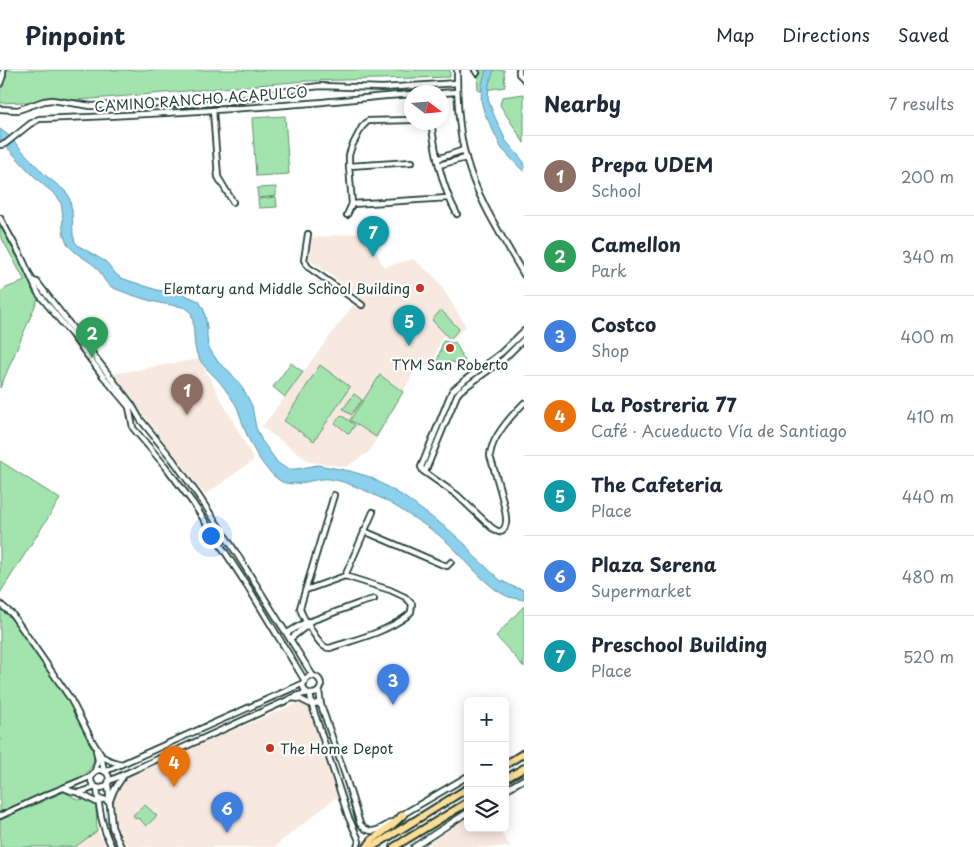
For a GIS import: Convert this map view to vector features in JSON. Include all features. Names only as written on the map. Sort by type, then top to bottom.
[{"type":"highway","points":[[509,763],[524,754]]},
{"type":"highway","points":[[509,777],[524,768]]},
{"type":"highway","points":[[372,847],[464,790]]},
{"type":"highway","points":[[394,847],[464,804]]},
{"type":"highway","points":[[367,847],[372,840],[403,815]]},
{"type":"street","points":[[457,70],[457,92],[466,158],[480,196],[524,276]]},
{"type":"street","points":[[519,70],[520,77],[524,79]]},
{"type":"street","points":[[0,84],[2,72]]},
{"type":"street","points":[[0,109],[18,110],[52,100],[91,106],[200,104],[241,100],[312,86],[383,88],[457,83]]},
{"type":"street","points":[[449,93],[457,92]]},
{"type":"street","name":"CAMINO RANCHO ACAPULCO","points":[[0,145],[5,144],[39,119],[213,110],[404,95]]},
{"type":"street","points":[[213,110],[218,177],[233,202]]},
{"type":"street","points":[[347,215],[352,204],[349,166],[350,150],[366,122],[404,120]]},
{"type":"street","points":[[432,130],[438,165],[448,198],[457,214]]},
{"type":"street","points":[[437,159],[464,150]]},
{"type":"street","points":[[438,165],[466,158]]},
{"type":"street","points":[[349,166],[412,162]]},
{"type":"street","points":[[352,204],[448,198]]},
{"type":"street","points":[[0,218],[21,256],[32,281],[37,282],[56,311],[173,460],[235,551],[313,676],[318,678],[321,683],[319,691],[321,705],[346,775],[360,824],[370,831],[376,831],[464,778]]},
{"type":"street","points":[[308,234],[304,260],[308,268],[362,305]]},
{"type":"street","points":[[524,331],[522,340],[512,352],[465,380],[452,392],[425,472],[457,496],[495,531],[499,532],[506,524],[506,514],[490,452],[497,435],[524,403]]},
{"type":"street","points":[[440,429],[457,395],[490,365]]},
{"type":"street","points":[[452,392],[457,395]]},
{"type":"street","points":[[130,406],[131,426],[166,467],[193,503],[248,587],[304,682],[304,688],[309,693],[348,816],[358,838],[357,847]]},
{"type":"street","points":[[136,431],[134,424],[140,419]]},
{"type":"street","points":[[306,590],[345,576],[400,594],[412,604],[410,614],[378,633],[330,648],[321,644],[300,611],[306,590],[334,495]]},
{"type":"street","points":[[345,576],[373,512]]},
{"type":"street","points":[[364,531],[441,564],[447,566],[452,562]]},
{"type":"street","points":[[248,587],[254,582]]},
{"type":"street","points":[[290,639],[308,623],[374,599]]},
{"type":"street","points":[[0,604],[12,614],[60,681],[101,755],[105,771],[108,775],[112,827],[121,847]]},
{"type":"street","points":[[287,633],[300,629]]},
{"type":"street","points":[[95,772],[105,771],[123,764],[304,682],[307,678],[313,676]]},
{"type":"street","points":[[79,793],[96,787],[104,788],[108,783],[127,773],[291,698],[319,691]]},
{"type":"street","points":[[291,698],[300,699],[312,705],[317,703],[321,705]]},
{"type":"street","points":[[0,816],[92,776],[98,760],[94,744]]},
{"type":"street","points":[[101,755],[111,762],[123,764]]},
{"type":"street","points":[[109,802],[117,784],[127,773]]},
{"type":"street","points":[[92,776],[106,837],[112,847]]},
{"type":"street","points":[[509,788],[524,779]]},
{"type":"street","points":[[64,788],[98,803]]},
{"type":"street","points":[[98,803],[102,799],[109,802]]},
{"type":"street","points":[[415,846],[464,814]]},
{"type":"shaded area","points":[[366,232],[384,267],[413,259],[436,278],[466,326],[452,340],[442,336],[432,364],[418,365],[369,452],[346,467],[310,462],[262,427],[360,296],[308,259],[309,238]]},
{"type":"shaded area","points":[[199,359],[254,460],[205,495],[112,374]]},
{"type":"shaded area","points":[[300,702],[308,705],[338,796],[274,847],[124,847],[113,823],[112,805],[114,795],[121,782],[149,766]]},
{"type":"shaded area","points":[[464,820],[464,832],[500,832],[511,847],[423,847]]},
{"type":"shaded area","points":[[97,831],[107,847],[75,847]]},
{"type":"green space","points":[[0,70],[450,70],[450,77],[306,81],[92,99],[0,103]]},
{"type":"green space","points":[[477,70],[504,70],[505,87],[478,91]]},
{"type":"green space","points":[[524,94],[524,143],[500,105],[502,97]]},
{"type":"green space","points":[[285,116],[289,174],[256,176],[252,118]]},
{"type":"green space","points":[[276,187],[276,196],[258,198],[257,188]]},
{"type":"green space","points":[[276,197],[277,207],[259,208],[258,199]]},
{"type":"green space","points":[[0,226],[34,287],[31,289],[34,294],[36,293],[38,299],[0,388],[0,292],[25,281],[0,235]]},
{"type":"green space","points":[[441,310],[459,329],[450,339],[432,320]]},
{"type":"green space","name":"TYM San Roberto","points":[[443,341],[455,342],[465,361],[456,364],[451,361],[449,366],[437,362]]},
{"type":"green space","points":[[291,363],[303,372],[285,397],[273,387]]},
{"type":"green space","points":[[320,365],[350,387],[314,441],[284,421]]},
{"type":"green space","points":[[380,375],[403,392],[376,437],[350,420]]},
{"type":"green space","points":[[354,394],[362,400],[351,415],[343,409]]},
{"type":"green space","points":[[341,415],[355,425],[349,434],[335,423]]},
{"type":"green space","points":[[0,461],[60,499],[0,593]]},
{"type":"green space","points":[[524,606],[524,667],[496,636]]},
{"type":"green space","points":[[0,610],[7,614],[15,624],[66,695],[94,752],[94,759],[84,776],[0,812]]},
{"type":"green space","points":[[64,792],[78,800],[85,799],[93,802],[96,807],[97,831],[75,847],[0,847],[0,820]]},
{"type":"green space","points":[[145,805],[157,816],[146,826],[139,818],[136,819],[133,815]]},
{"type":"water","points":[[486,70],[494,70],[489,84],[488,99],[493,113],[506,141],[524,162],[524,172],[502,149],[484,112],[481,100],[482,84]]},
{"type":"water","points":[[0,129],[8,135],[45,175],[69,196],[73,235],[75,242],[79,246],[106,262],[121,278],[157,290],[185,295],[199,301],[204,310],[208,346],[219,363],[240,384],[252,406],[256,428],[262,441],[278,463],[287,469],[318,465],[370,477],[403,496],[449,530],[500,580],[524,590],[524,600],[500,593],[438,534],[380,498],[359,488],[330,479],[291,484],[279,480],[273,475],[255,451],[234,403],[199,358],[189,310],[141,298],[110,286],[96,267],[78,254],[66,242],[62,208],[59,199],[0,140]]},
{"type":"place","name":"Preschool Building","points":[[373,257]]},
{"type":"place","name":"Elemtary and Middle School Building","points":[[420,288]]},
{"type":"place","name":"The Cafeteria","points":[[409,346]]},
{"type":"place","name":"TYM San Roberto","points":[[450,348]]},
{"type":"place","name":"Camellon","points":[[92,358]]},
{"type":"place","name":"Prepa UDEM","points":[[187,415]]},
{"type":"place","name":"Costco","points":[[393,705]]},
{"type":"place","name":"The Home Depot","points":[[270,748]]},
{"type":"place","name":"La Postreria 77","points":[[174,787]]},
{"type":"place","name":"Plaza Serena","points":[[227,833]]}]
